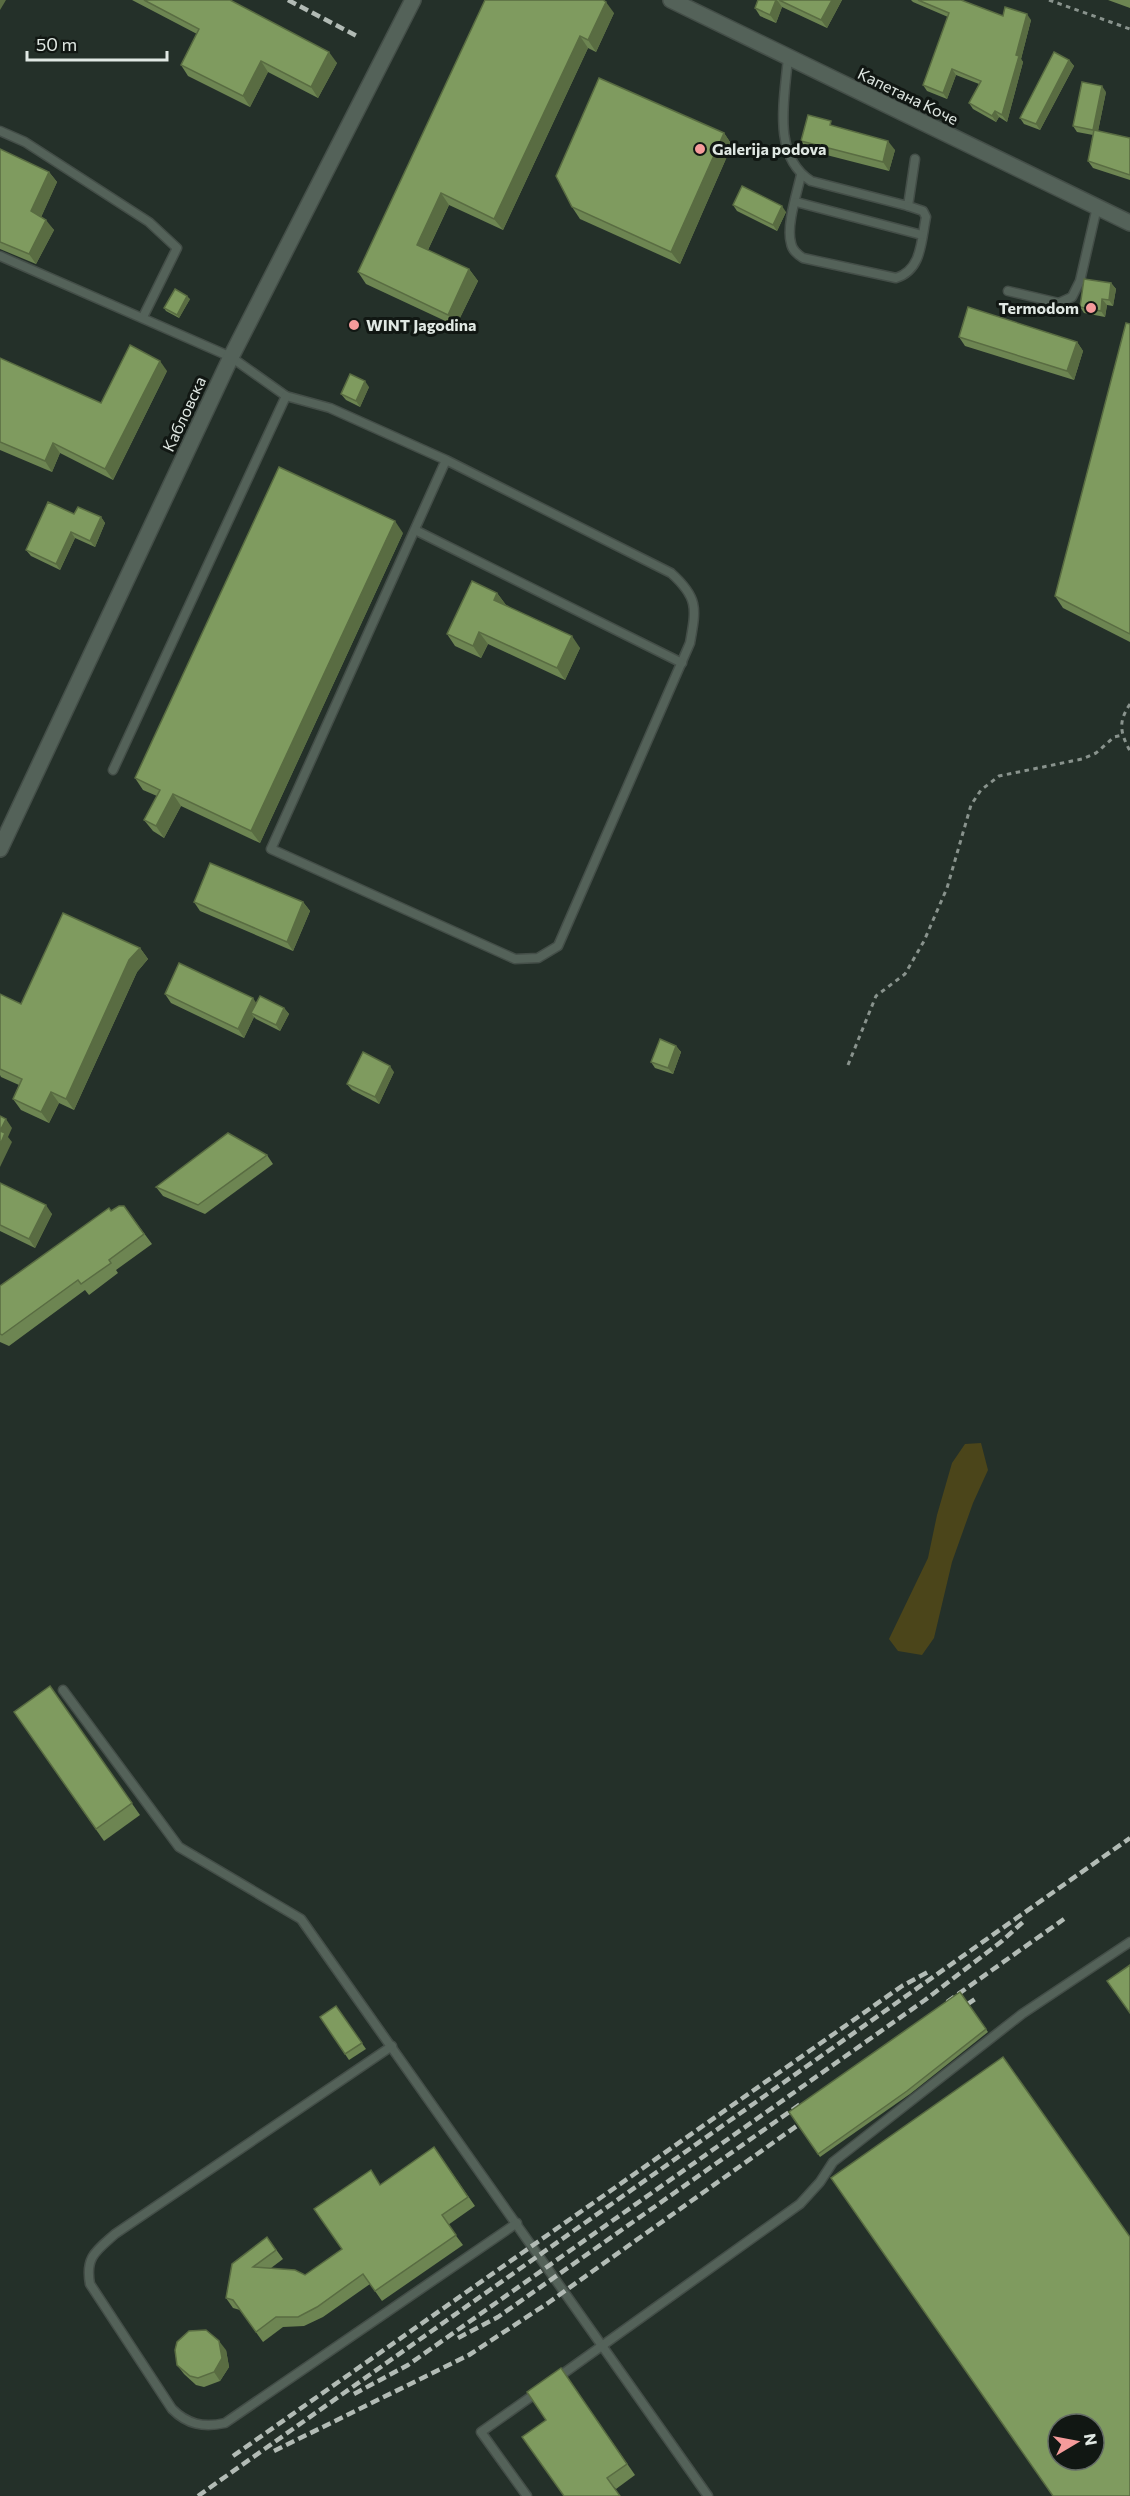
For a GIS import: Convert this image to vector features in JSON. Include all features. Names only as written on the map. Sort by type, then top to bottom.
[{"type":"street","name":"Кабловска","points":[[0,849],[231,357],[413,0]]},
{"type":"street","name":"Капетана Коче","points":[[671,0],[1130,223]]},
{"type":"lane","points":[[788,57],[782,129],[793,167],[811,182],[922,211],[926,217],[917,262],[908,274],[896,278],[803,258],[795,252],[790,243],[801,175]]},
{"type":"lane","points":[[0,131],[25,142],[149,222],[177,248],[143,318]]},
{"type":"lane","points":[[908,206],[915,159]]},
{"type":"lane","points":[[796,202],[922,235]]},
{"type":"lane","points":[[1008,291],[1059,303],[1072,297],[1080,281],[1097,207]]},
{"type":"lane","points":[[0,256],[231,357],[286,396],[330,408],[446,460],[671,573],[687,588],[696,612],[690,643],[682,663],[558,946],[538,958],[515,959],[272,849],[446,460]]},
{"type":"lane","points":[[113,770],[286,396]]},
{"type":"lane","points":[[415,530],[682,663]]},
{"type":"lane","points":[[63,1690],[179,1847],[301,1919],[708,2496]]},
{"type":"lane","points":[[527,2496],[481,2432],[800,2204],[820,2182],[832,2162],[1022,2014],[1130,1942]]},
{"type":"lane","points":[[392,2046],[115,2234],[91,2256],[88,2272],[90,2284],[172,2409],[183,2420],[201,2425],[225,2422],[517,2223]]},
{"type":"path","points":[[1049,0],[1130,29]]},
{"type":"path","points":[[1130,704],[1122,716],[1123,735],[1130,751]]},
{"type":"path","points":[[848,1065],[876,996],[905,975],[924,941],[947,888],[971,804],[981,790],[999,776],[1082,759],[1096,753],[1114,737],[1123,735]]},
{"type":"shaded area","points":[[981,1443],[988,1470],[973,1503],[952,1562],[934,1638],[922,1655],[898,1651],[889,1639],[928,1558],[937,1515],[952,1463],[965,1444]]},
{"type":"building","points":[[144,0],[230,0],[329,52],[311,87],[261,61],[243,96],[181,65],[199,29]]},
{"type":"building","points":[[485,0],[603,0],[606,2],[588,40],[580,36],[494,219],[441,193],[417,245],[469,269],[448,315],[358,272]]},
{"type":"building","points":[[758,0],[776,0],[770,15],[755,8]]},
{"type":"building","points":[[779,0],[832,0],[821,20]]},
{"type":"building","points":[[918,0],[961,0],[1003,16],[1005,7],[1027,14],[1016,55],[1019,56],[1002,115],[995,111],[992,116],[969,103],[981,81],[952,69],[943,93],[923,85],[949,13]]},
{"type":"building","points":[[1054,52],[1069,60],[1036,124],[1020,118]]},
{"type":"building","points":[[599,78],[724,133],[671,252],[572,207],[556,176]]},
{"type":"building","points":[[1082,82],[1102,86],[1093,130],[1073,126]]},
{"type":"building","points":[[808,115],[831,121],[830,125],[888,141],[883,162],[801,141]]},
{"type":"building","points":[[1094,130],[1130,138],[1130,175],[1088,161]]},
{"type":"building","points":[[0,149],[49,172],[31,211],[46,220],[29,254],[0,242]]},
{"type":"building","points":[[742,186],[782,206],[773,225],[733,205]]},
{"type":"building","points":[[1084,279],[1111,283],[1109,300],[1102,299],[1101,311],[1080,307]]},
{"type":"building","points":[[175,289],[187,296],[177,315],[164,308]]},
{"type":"building","points":[[968,307],[1077,342],[1067,371],[959,337]]},
{"type":"building","points":[[1126,323],[1130,324],[1130,634],[1055,596]]},
{"type":"building","points":[[130,345],[160,361],[105,469],[53,443],[45,461],[0,442],[0,358],[101,403]]},
{"type":"building","points":[[350,374],[365,381],[356,401],[341,394]]},
{"type":"building","points":[[279,467],[395,521],[251,831],[173,794],[156,826],[144,820],[160,790],[135,778]]},
{"type":"building","points":[[48,502],[74,514],[78,507],[101,517],[90,541],[71,532],[56,564],[26,550]]},
{"type":"building","points":[[472,581],[497,593],[494,600],[572,636],[557,668],[479,632],[473,646],[447,634]]},
{"type":"building","points":[[210,863],[303,902],[287,942],[194,902]]},
{"type":"building","points":[[63,913],[140,948],[129,960],[66,1099],[51,1092],[41,1112],[13,1099],[22,1079],[0,1069],[0,994],[21,1004]]},
{"type":"building","points":[[179,963],[253,998],[238,1029],[165,994]]},
{"type":"building","points":[[260,996],[284,1008],[276,1025],[251,1013]]},
{"type":"building","points":[[660,1039],[676,1046],[668,1068],[651,1062]]},
{"type":"building","points":[[363,1052],[390,1066],[375,1097],[347,1084]]},
{"type":"building","points":[[0,1116],[6,1119],[0,1131]]},
{"type":"building","points":[[0,1131],[5,1133],[0,1145]]},
{"type":"building","points":[[228,1133],[267,1155],[198,1205],[156,1187]]},
{"type":"building","points":[[0,1183],[46,1205],[29,1239],[0,1225]]},
{"type":"building","points":[[124,1206],[144,1234],[109,1260],[111,1263],[81,1284],[78,1280],[2,1335],[0,1334],[0,1286],[109,1208],[111,1211]]},
{"type":"building","points":[[50,1686],[132,1803],[96,1829],[14,1712]]},
{"type":"building","points":[[1130,1965],[1130,2013],[1107,1981]]},
{"type":"building","points":[[960,1992],[986,2029],[907,2091],[818,2154],[789,2112]]},
{"type":"building","points":[[336,2006],[362,2043],[345,2054],[320,2017]]},
{"type":"building","points":[[1003,2057],[1130,2237],[1130,2496],[1053,2496],[831,2178]]},
{"type":"building","points":[[434,2147],[468,2197],[442,2215],[456,2235],[375,2291],[363,2274],[317,2307],[298,2317],[276,2317],[256,2332],[233,2300],[226,2298],[232,2264],[267,2237],[276,2250],[253,2267],[295,2270],[305,2275],[342,2249],[314,2209],[371,2170],[380,2185]]},
{"type":"building","points":[[206,2330],[219,2341],[222,2358],[214,2372],[198,2378],[190,2376],[177,2365],[175,2350],[177,2342],[189,2331]]},
{"type":"building","points":[[561,2368],[627,2464],[607,2478],[620,2496],[564,2496],[522,2437],[546,2420],[527,2392]]},
{"type":"railway","points":[[288,0],[357,36]]},
{"type":"railway","points":[[198,2496],[1130,1838]]},
{"type":"railway","points":[[947,2002],[1064,1919]]},
{"type":"railway","points":[[354,2394],[408,2365],[925,2000],[1023,1922]]},
{"type":"railway","points":[[233,2456],[902,1986],[930,1971]]},
{"type":"railway","points":[[956,2012],[975,1999]]},
{"type":"railway","points":[[458,2338],[498,2317],[802,2103]]},
{"type":"railway","points":[[274,2451],[469,2355],[548,2303],[812,2115]]},
{"type":"place","name":"Galerija podova","points":[[700,149]]},
{"type":"place","name":"Termodom","points":[[1091,308]]},
{"type":"place","name":"WINT Jagodina","points":[[354,325]]}]
